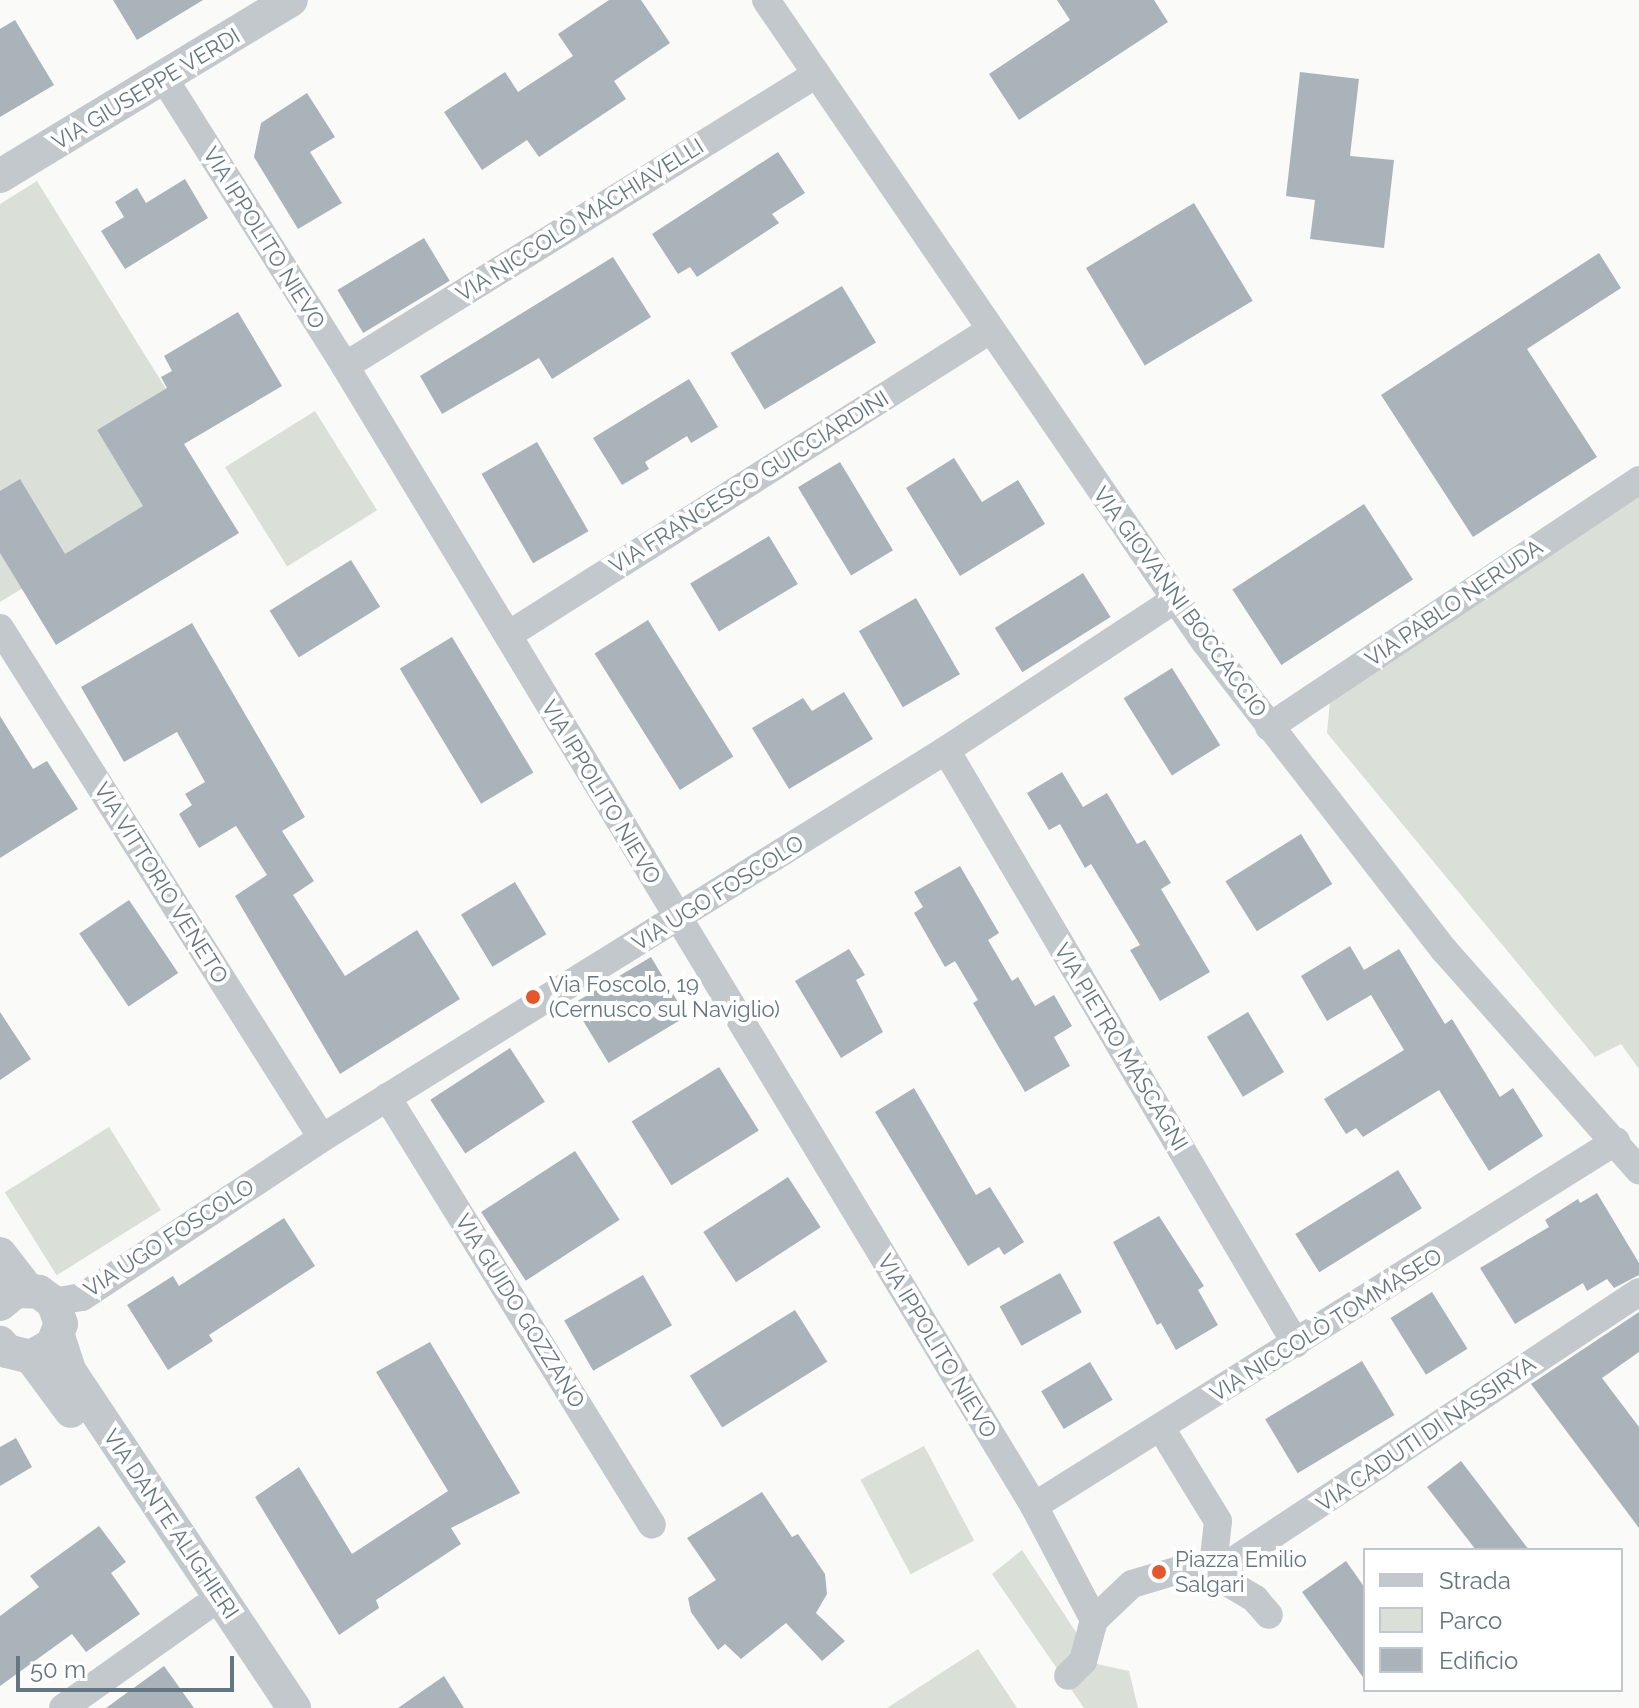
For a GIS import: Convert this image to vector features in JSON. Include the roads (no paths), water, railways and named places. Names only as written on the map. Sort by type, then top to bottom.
[{"type":"street","name":"VIA GIUSEPPE VERDI","points":[[0,176],[165,80],[291,0]]},
{"type":"street","name":"VIA GIOVANNI BOCCACCIO","points":[[766,0],[1174,600],[1269,727],[1445,951],[1639,1170]]},
{"type":"street","name":"VIA NICCOLÒ MACHIAVELLI","points":[[345,366],[815,75]]},
{"type":"street","name":"VIA IPPOLITO NIEVO","points":[[165,80],[345,366],[1034,1506]]},
{"type":"street","name":"VIA FRANCESCO GUICCIARDINI","points":[[508,635],[990,330]]},
{"type":"street","name":"VIA PABLO NERUDA","points":[[1269,727],[1639,480]]},
{"type":"street","name":"VIA UGO FOSCOLO","points":[[27,1299],[82,1297],[322,1138],[946,750],[1174,600]]},
{"type":"street","name":"VIA VITTORIO VENETO","points":[[0,628],[322,1138]]},
{"type":"street","name":"VIA PIETRO MASCAGNI","points":[[946,750],[1296,1344]]},
{"type":"street","name":"VIA GUIDO GOZZANO","points":[[387,1097],[652,1525]]},
{"type":"street","name":"VIA NICCOLÒ TOMMASEO","points":[[1034,1506],[1616,1141]]},
{"type":"street","points":[[0,1254],[27,1299]]},
{"type":"street","name":"VIA CADUTI DI NASSIRYA","points":[[1212,1575],[1639,1292]]},
{"type":"street","name":"VIA DANTE ALIGHIERI","points":[[27,1299],[58,1336],[70,1372],[294,1708]]},
{"type":"street","points":[[11,1353],[42,1353],[58,1336]]},
{"type":"street","name":"VIA DANTE ALIGHIERI","points":[[11,1353],[204,1608],[269,1708]]},
{"type":"street","points":[[1161,1428],[1218,1521],[1212,1575]]},
{"type":"street","points":[[1034,1506],[1094,1620]]},
{"type":"street","points":[[1068,1676],[1083,1661],[1094,1620],[1120,1592],[1144,1579],[1176,1571],[1212,1575],[1247,1593],[1269,1615]]},
{"type":"street","points":[[63,1708],[204,1608]]},
{"type":"place","name":"Via Foscolo, 19 (Cernusco sul Naviglio)","points":[[533,997]]},
{"type":"place","name":"Piazza Emilio Salgari","points":[[1159,1572]]}]
